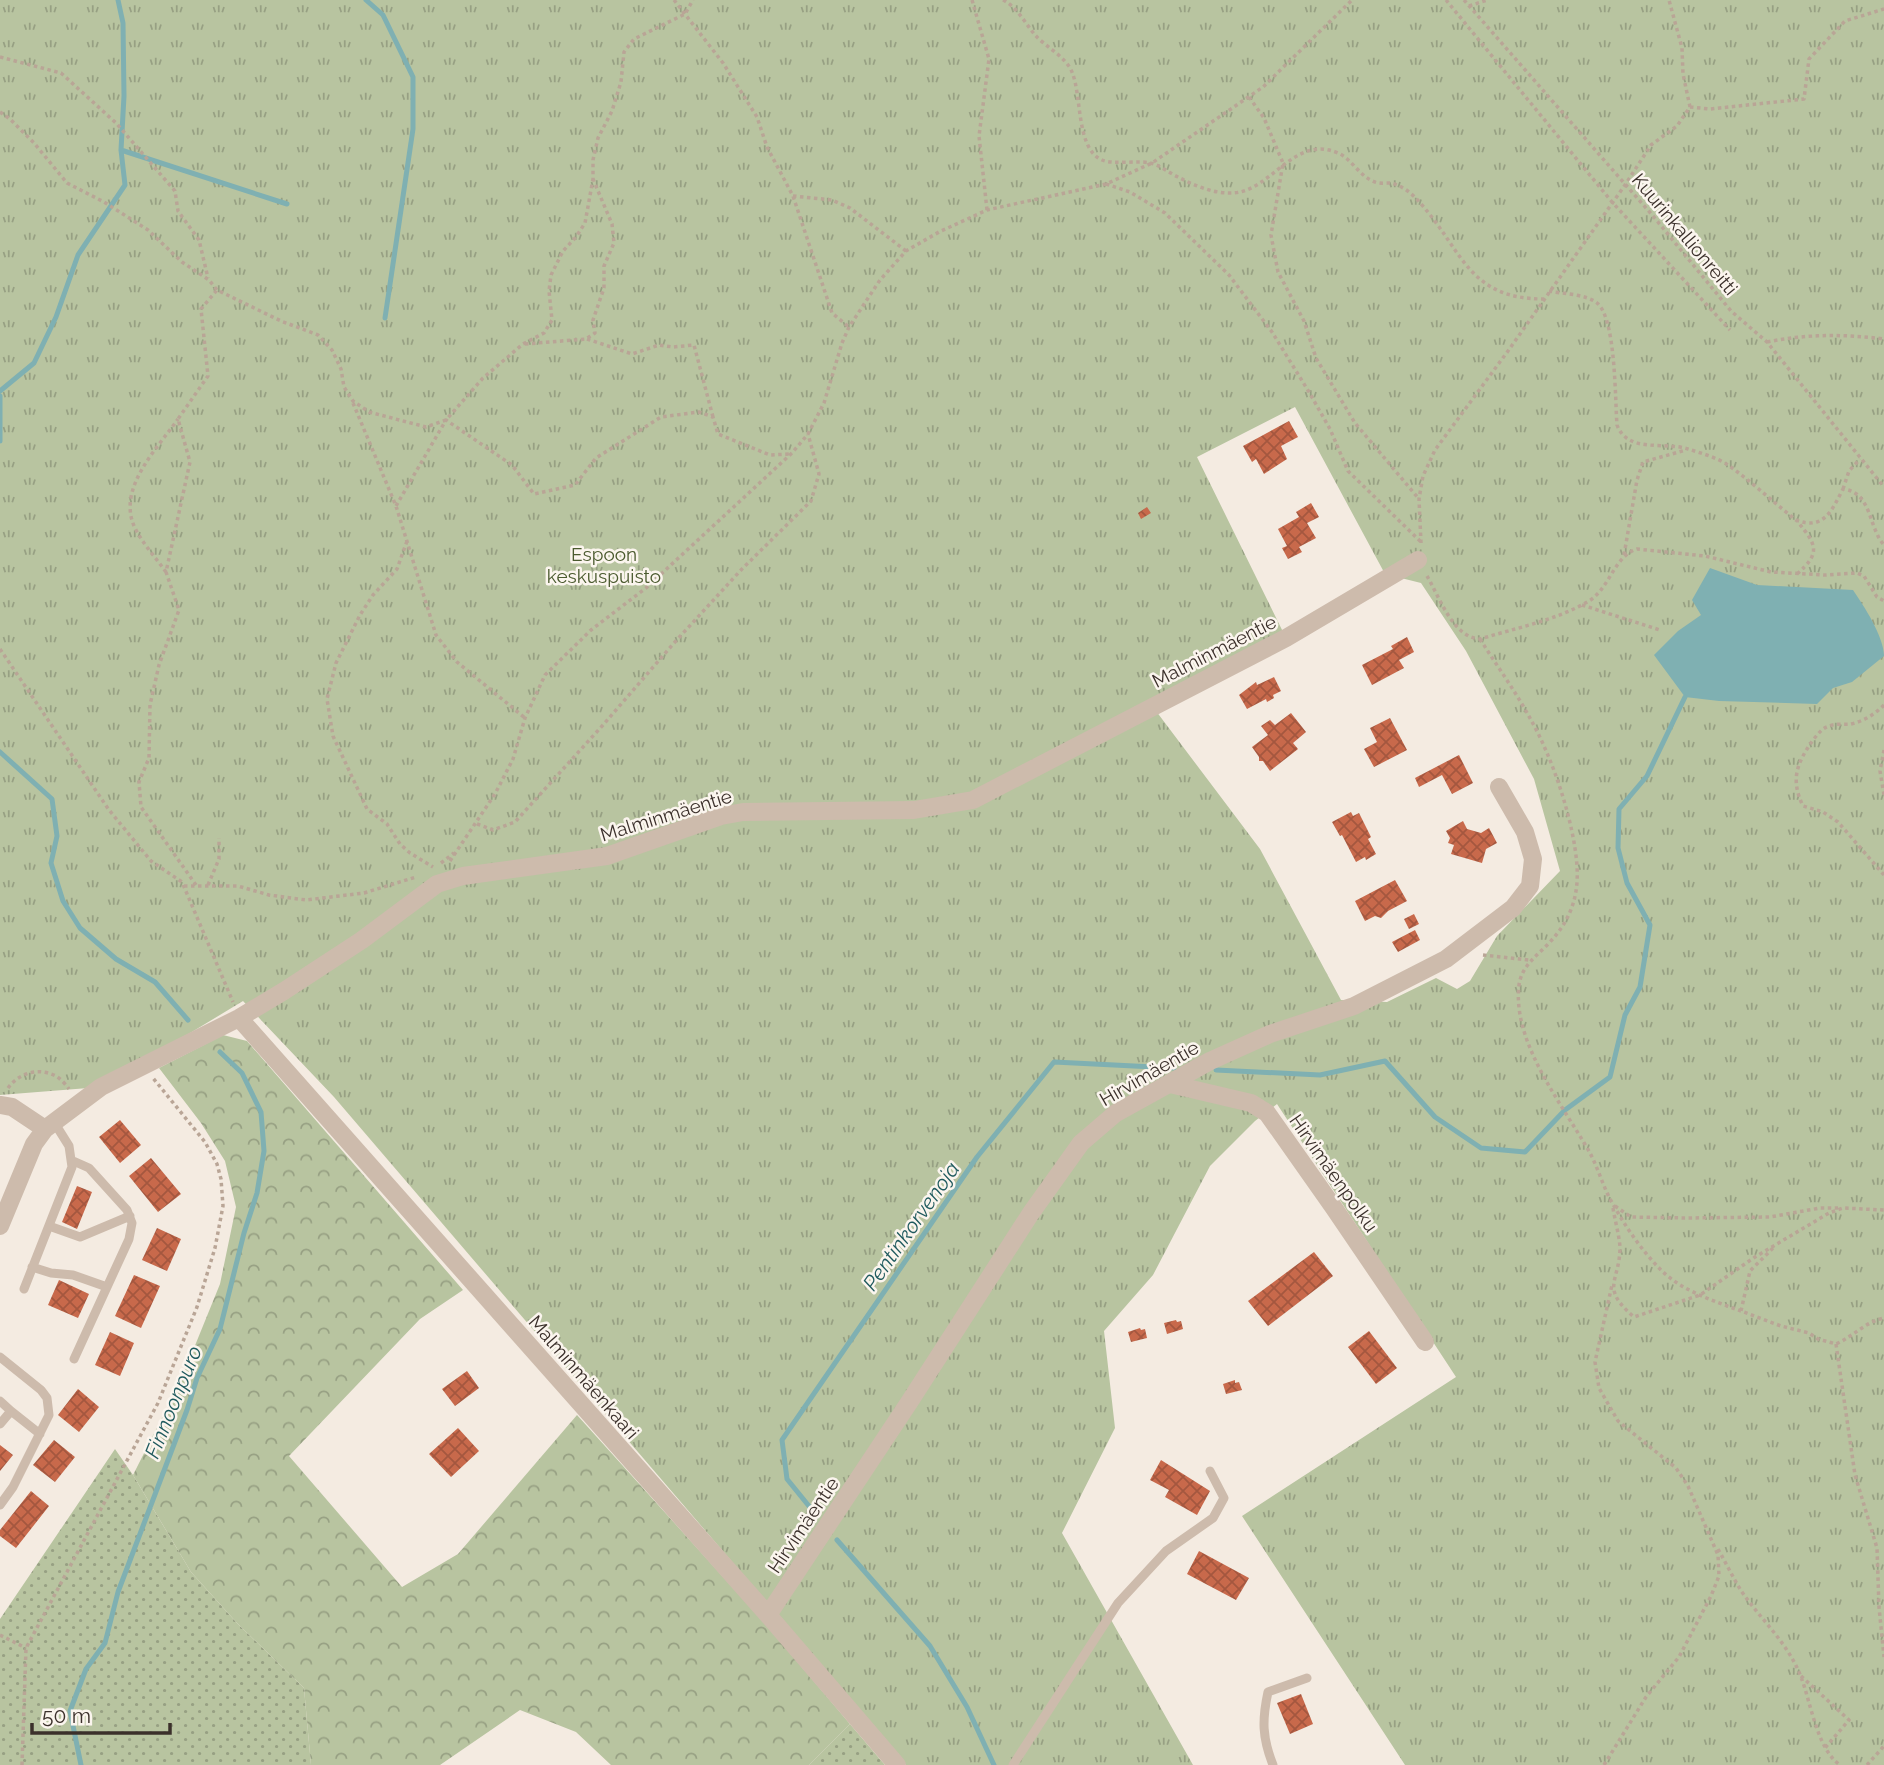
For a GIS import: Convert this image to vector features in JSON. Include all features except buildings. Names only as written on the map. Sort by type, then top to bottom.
[{"type":"street","name":"Malminmäentie","points":[[0,1226],[34,1144],[50,1126],[101,1087],[239,1018],[362,940],[435,876],[463,876],[607,856],[732,814],[914,810],[973,800],[1286,638],[1420,551]]},
{"type":"street","name":"Hirvimäentie","points":[[768,1615],[903,1413],[1031,1213],[1081,1143],[1116,1113],[1210,1061],[1270,1034],[1354,1006],[1456,952],[1513,908],[1530,886],[1533,859],[1525,832],[1499,787]]},
{"type":"street","name":"Malminmäenkaari","points":[[239,1018],[768,1615],[897,1765]]},
{"type":"street","name":"Hirvimäenpolku","points":[[1170,1084],[1251,1103],[1267,1114],[1424,1342]]},
{"type":"street","points":[[4,1097],[12,1107],[50,1126]]},
{"type":"lane","points":[[24,1289],[72,1167],[69,1146],[50,1126]]},
{"type":"lane","points":[[71,1160],[89,1168],[127,1210],[132,1223],[129,1239],[74,1359]]},
{"type":"lane","points":[[49,1226],[80,1237],[130,1216]]},
{"type":"lane","points":[[33,1267],[51,1273],[73,1275],[107,1287]]},
{"type":"lane","points":[[0,1357],[41,1390],[47,1398],[49,1415],[13,1487],[0,1505]]},
{"type":"lane","points":[[0,1401],[40,1434]]},
{"type":"lane","points":[[0,1424],[11,1411]]},
{"type":"lane","points":[[1013,1765],[1118,1603],[1166,1551],[1213,1518],[1224,1498],[1210,1471]]},
{"type":"lane","points":[[1273,1765],[1262,1722],[1268,1692],[1307,1678]]},
{"type":"path","points":[[674,0],[723,63],[757,117],[767,147],[793,196],[832,313],[849,327]]},
{"type":"path","points":[[396,506],[446,419],[482,378],[523,344],[544,333],[552,320],[551,275],[563,251],[585,223],[598,138],[612,111],[621,82],[624,52],[634,39],[685,14],[693,0]]},
{"type":"path","points":[[972,0],[989,59],[979,135],[987,210]]},
{"type":"path","points":[[1003,0],[1010,3],[1036,36],[1071,68],[1079,90],[1082,131],[1091,150],[1102,160],[1152,163],[1204,188],[1229,193],[1250,190],[1283,163],[1304,152],[1321,148],[1340,153],[1357,170],[1375,182],[1405,188],[1421,204],[1469,270],[1492,289],[1520,299],[1544,299]]},
{"type":"path","points":[[184,886],[238,886],[269,895],[306,900],[364,893],[413,878],[435,876],[477,824],[495,794],[513,759],[525,718],[544,675],[591,630],[646,588],[792,453],[808,434],[824,403],[849,327],[880,280],[906,251],[987,210],[1107,184],[1152,163],[1263,87],[1352,0]]},
{"type":"path","points":[[1446,0],[1612,202],[1730,330]]},
{"type":"path","name":"Kuurinkallionreitti","points":[[1464,0],[1731,311],[1767,342],[1884,487]]},
{"type":"path","points":[[1469,6],[1487,0]]},
{"type":"path","points":[[1420,551],[1419,499],[1423,476],[1434,450],[1549,292],[1651,145],[1677,127],[1690,107],[1683,74],[1682,48],[1668,0]]},
{"type":"path","points":[[1690,107],[1710,109],[1804,99],[1810,59],[1845,21],[1884,9]]},
{"type":"path","points":[[0,57],[61,73],[116,123],[176,191],[178,211],[199,240],[209,280]]},
{"type":"path","points":[[1249,97],[1264,118],[1283,163],[1271,235],[1278,272],[1304,321],[1316,358],[1355,423],[1419,499]]},
{"type":"path","points":[[0,112],[10,118],[34,143],[67,183],[104,202],[148,230],[182,262],[209,280],[217,289],[281,321],[318,335],[332,350],[341,369],[344,387],[353,401],[396,506],[436,635],[457,662],[525,718]]},
{"type":"path","points":[[586,339],[595,333],[593,320],[604,288],[604,266],[614,243],[612,224],[593,178]]},
{"type":"path","points":[[1107,184],[1130,192],[1165,213],[1229,275],[1272,332],[1309,392],[1330,429],[1348,471],[1420,551],[1455,624],[1471,639],[1480,639],[1567,612],[1593,599],[1609,582],[1623,557],[1629,551],[1637,549],[1705,556],[1770,572],[1857,573],[1868,582],[1877,597],[1884,601]]},
{"type":"path","points":[[793,196],[832,200],[850,208],[906,251]]},
{"type":"path","points":[[196,886],[141,807],[139,782],[149,758],[150,705],[159,665],[179,610],[166,572],[135,528],[128,507],[134,483],[208,376],[201,309],[217,289]]},
{"type":"path","points":[[1549,292],[1587,298],[1598,303],[1604,313],[1613,357],[1617,425],[1620,434],[1636,444],[1671,445],[1726,463],[1796,520],[1809,536],[1815,547],[1812,561],[1797,574]]},
{"type":"path","points":[[1767,342],[1801,335],[1884,339]]},
{"type":"path","points":[[523,344],[586,339],[632,354],[659,345],[694,345],[718,434],[770,455],[792,453]]},
{"type":"path","points":[[353,401],[369,412],[426,427],[446,419]]},
{"type":"path","points":[[446,419],[512,465],[534,494],[575,485],[596,458],[661,417],[699,412],[713,417]]},
{"type":"path","points":[[166,572],[190,462],[178,419]]},
{"type":"path","points":[[477,824],[493,830],[515,822],[741,570],[811,501],[819,474],[808,434]]},
{"type":"path","points":[[1623,557],[1637,480],[1643,462],[1688,449]]},
{"type":"path","points":[[1796,520],[1805,524],[1826,518],[1843,489],[1849,471],[1860,459]]},
{"type":"path","points":[[1843,489],[1855,492],[1862,498],[1876,533],[1884,545]]},
{"type":"path","points":[[407,541],[397,569],[373,595],[360,615],[336,663],[327,699],[333,736],[367,809],[387,824],[400,844],[435,876]]},
{"type":"path","points":[[1581,605],[1660,630]]},
{"type":"path","points":[[1480,639],[1532,721],[1555,777],[1574,843],[1577,869],[1576,896],[1570,916],[1549,943],[1529,960],[1519,983],[1521,1023],[1538,1064],[1591,1156],[1613,1205],[1637,1241],[1663,1272],[1700,1295],[1836,1344],[1853,1336],[1864,1324],[1884,1318]]},
{"type":"path","points":[[0,649],[109,810],[151,861],[182,882],[239,1018]]},
{"type":"path","points":[[1884,705],[1864,720],[1852,724],[1830,725],[1820,732],[1801,757],[1796,772],[1796,791],[1803,806],[1838,822],[1884,875]]},
{"type":"path","points":[[1884,750],[1880,772],[1884,795]]},
{"type":"path","points":[[208,885],[219,859],[219,838]]},
{"type":"path","points":[[435,876],[456,851]]},
{"type":"path","points":[[1456,952],[1529,960]]},
{"type":"path","points":[[22,1765],[26,1648],[158,1403],[197,1307],[215,1248],[223,1206],[217,1164],[205,1142],[143,1065]]},
{"type":"path","points":[[4,1097],[15,1079],[32,1072],[56,1076],[83,1101]]},
{"type":"path","points":[[1613,1205],[1631,1216],[1685,1218],[1770,1217],[1820,1208],[1884,1210]]},
{"type":"path","points":[[1604,1765],[1646,1697],[1679,1657],[1719,1576],[1718,1555],[1688,1486],[1676,1468],[1618,1421],[1600,1388],[1595,1362],[1620,1248],[1613,1205]]},
{"type":"path","points":[[1612,1285],[1619,1304],[1634,1317],[1700,1295],[1777,1244],[1829,1213],[1843,1208]]},
{"type":"path","points":[[1741,1311],[1750,1272],[1777,1244]]},
{"type":"path","points":[[1836,1344],[1854,1475],[1877,1548],[1884,1657]]},
{"type":"path","points":[[1707,1528],[1741,1591],[1783,1643],[1800,1674],[1825,1748],[1840,1765]]},
{"type":"path","points":[[0,1635],[26,1648]]},
{"type":"path","points":[[1800,1674],[1849,1720],[1825,1748]]},
{"type":"path","points":[[1867,1765],[1884,1746]]},
{"type":"green space","name":"Espoon keskuspuisto","points":[[0,0],[1884,0],[1884,1765],[1405,1765],[1242,1516],[1456,1377],[1277,1104],[1255,1121],[1210,1166],[1153,1275],[1104,1331],[1115,1428],[1062,1533],[1193,1765],[906,1765],[334,1097],[243,1001],[101,1087],[0,1095]],"holes":[[[1295,407],[1385,574],[1421,583],[1466,651],[1534,779],[1560,871],[1497,936],[1470,981],[1457,989],[1436,978],[1387,1002],[1341,1000],[1260,849],[1153,707],[1286,638],[1197,457]]]},
{"type":"green space","points":[[223,1035],[247,1041],[463,1290],[420,1319],[289,1456],[402,1587],[458,1554],[577,1415],[762,1620],[850,1724],[809,1765],[611,1765],[576,1732],[520,1710],[440,1765],[311,1765],[304,1688],[237,1623],[191,1572],[133,1475],[181,1380],[220,1284],[236,1207],[225,1161],[201,1123],[159,1068]]},
{"type":"green space","points":[[115,1449],[191,1572],[237,1623],[304,1688],[311,1765],[0,1765],[0,1619]]},
{"type":"green space","points":[[850,1724],[885,1765],[809,1765]]},
{"type":"water","points":[[1710,568],[1757,585],[1853,590],[1877,631],[1884,656],[1852,682],[1833,688],[1817,704],[1719,701],[1685,697],[1654,655],[1678,631],[1701,615],[1692,600]]},
{"type":"waterway","points":[[0,391],[34,363],[56,317],[78,255],[125,185],[121,150],[124,96],[123,23],[118,0]]},
{"type":"waterway","points":[[366,0],[383,15],[413,77],[413,129],[385,318]]},
{"type":"waterway","points":[[121,150],[287,204]]},
{"type":"waterway","points":[[0,396],[0,441]]},
{"type":"waterway","name":"Pentinkorvenoja","points":[[1216,1070],[1320,1075],[1385,1061],[1435,1117],[1481,1148],[1525,1152],[1565,1110],[1610,1077],[1625,1015],[1640,987],[1650,925],[1627,883],[1618,848],[1619,809],[1647,776],[1685,697]]},
{"type":"waterway","name":"Finnoonpuro","points":[[0,752],[52,799],[57,836],[51,863],[63,901],[80,928],[116,959],[155,982],[188,1020]]},
{"type":"waterway","name":"Finnoonpuro","points":[[81,1765],[70,1711],[86,1669],[105,1643],[118,1592],[197,1378],[220,1329],[257,1193],[264,1151],[261,1112],[242,1073],[220,1052]]},
{"type":"waterway","name":"Pentinkorvenoja","points":[[817,1516],[787,1479],[782,1440],[977,1157],[1054,1062],[1174,1068]]},
{"type":"waterway","name":"Pentinkorvenoja","points":[[837,1540],[930,1646],[967,1707],[994,1765]]}]
